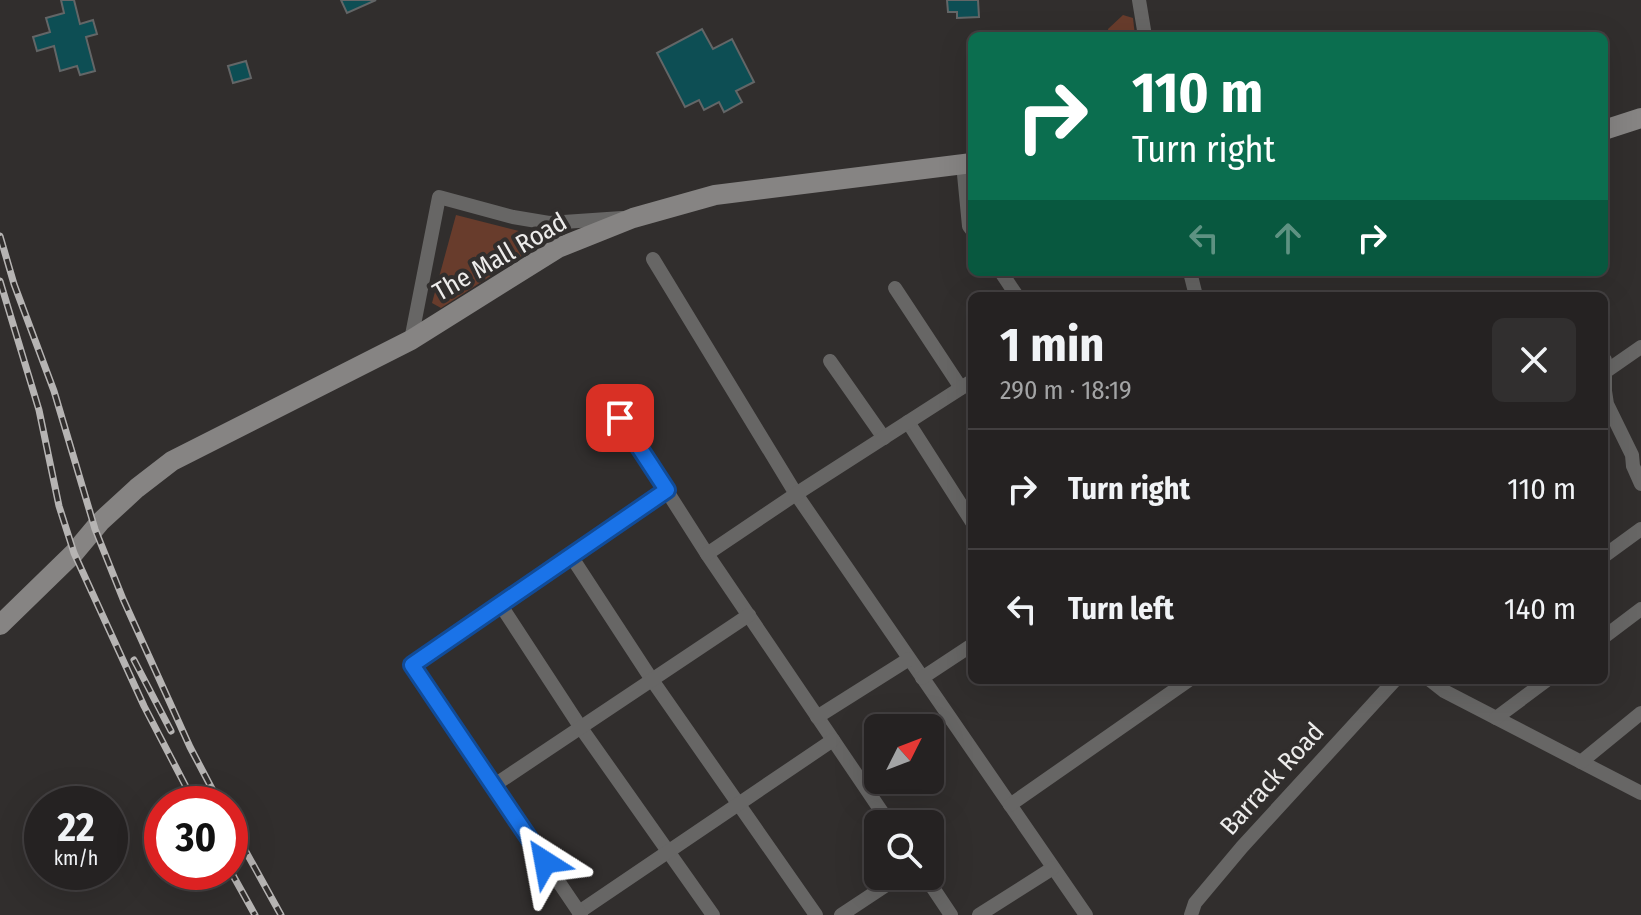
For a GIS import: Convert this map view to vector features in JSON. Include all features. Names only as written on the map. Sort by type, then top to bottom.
[{"type":"street","points":[[1139,0],[1144,32]]},
{"type":"street","points":[[1608,129],[1641,118]]},
{"type":"street","points":[[967,163],[968,194]]},
{"type":"street","name":"The Mall Road","points":[[0,625],[74,553],[100,522],[172,461],[411,340],[558,248],[633,218],[715,195],[967,163]]},
{"type":"street","points":[[411,340],[439,197],[513,217],[549,223],[633,218]]},
{"type":"street","points":[[653,259],[796,494],[1086,915]]},
{"type":"street","points":[[707,554],[966,385],[895,288]]},
{"type":"street","points":[[1608,364],[1641,348]]},
{"type":"street","points":[[830,361],[884,438]]},
{"type":"street","points":[[605,394],[707,554],[880,810]]},
{"type":"street","points":[[1608,406],[1637,453],[1633,466],[1641,484]]},
{"type":"street","points":[[908,422],[968,516]]},
{"type":"street","points":[[667,490],[412,665],[580,914],[833,740]]},
{"type":"street","points":[[1608,553],[1641,529]]},
{"type":"street","points":[[571,556],[652,680],[816,915]]},
{"type":"street","points":[[500,604],[581,728],[713,915]]},
{"type":"street","points":[[1608,634],[1641,609]]},
{"type":"street","points":[[493,786],[749,615]]},
{"type":"street","points":[[922,678],[968,648]]},
{"type":"street","points":[[817,717],[909,659]]},
{"type":"street","points":[[1010,805],[1183,684]]},
{"type":"street","name":"Barrack Road","points":[[1191,915],[1195,903],[1242,847],[1391,684]]},
{"type":"street","points":[[1436,684],[1641,793]]},
{"type":"street","points":[[1496,718],[1542,684]]},
{"type":"street","points":[[1581,762],[1641,713]]},
{"type":"street","points":[[979,915],[1053,868]]},
{"type":"street","points":[[841,915],[879,890]]},
{"type":"street","points":[[934,890],[951,915]]},
{"type":"shaded area","points":[[1123,15],[1133,18],[1135,32],[1108,32]]},
{"type":"shaded area","points":[[456,215],[527,233],[544,234],[545,241],[441,308],[432,303]]},
{"type":"building","points":[[61,0],[74,0],[80,24],[93,20],[97,34],[86,37],[95,71],[80,75],[77,66],[60,71],[54,46],[37,51],[33,37],[50,32],[46,18],[64,13]]},
{"type":"building","points":[[341,0],[376,0],[347,13]]},
{"type":"building","points":[[947,0],[978,0],[979,17],[957,18],[957,12],[948,12]]},
{"type":"building","points":[[702,29],[713,49],[732,39],[754,82],[736,91],[742,102],[724,112],[719,102],[704,110],[699,100],[685,107],[657,53]]},
{"type":"building","points":[[246,61],[251,78],[233,83],[228,66]]},
{"type":"railway","points":[[0,236],[14,284],[54,391],[95,529],[123,599],[211,786]]},
{"type":"railway","points":[[0,281],[39,410],[59,506],[74,553],[144,706],[186,786]]},
{"type":"railway","points":[[134,660],[171,731]]},
{"type":"railway","points":[[248,855],[281,915]]},
{"type":"railway","points":[[241,890],[255,915]]},
{"type":"route","points":[[545,862],[412,665],[667,490],[620,418]]}]
